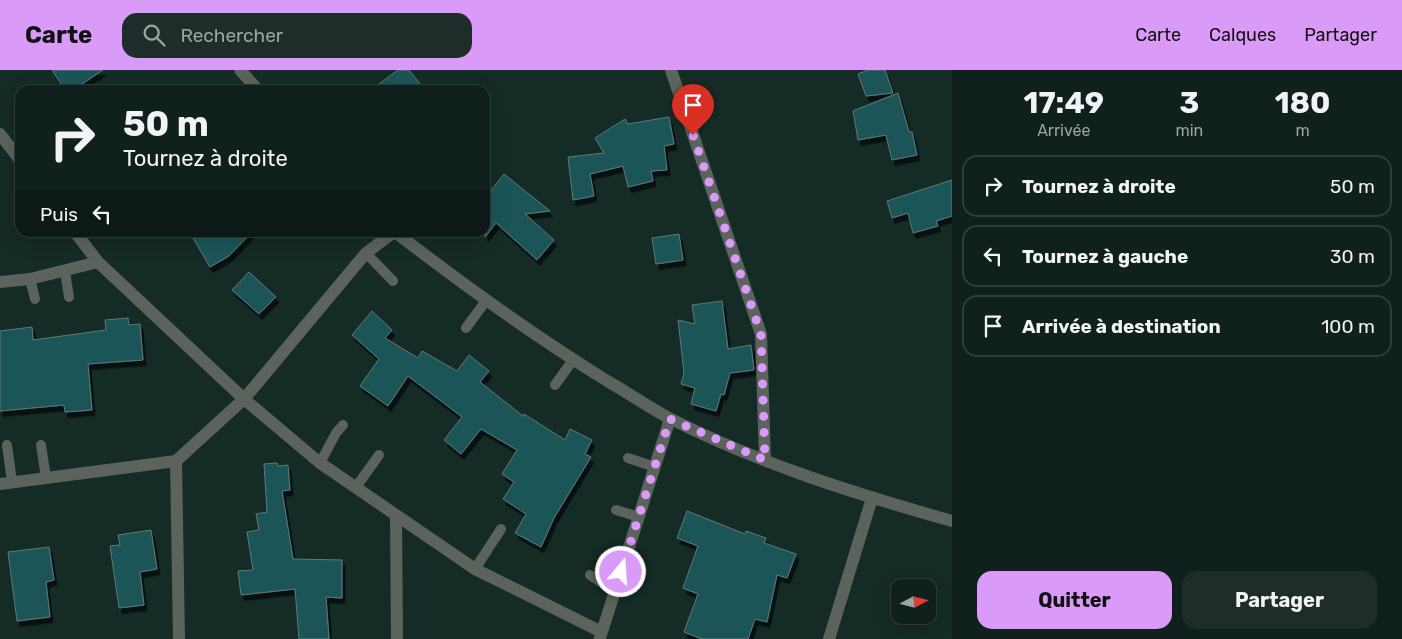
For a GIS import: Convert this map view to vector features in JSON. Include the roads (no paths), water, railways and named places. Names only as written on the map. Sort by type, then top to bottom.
[{"type":"street","points":[[240,70],[254,85]]},
{"type":"street","points":[[671,70],[761,334],[765,460]]},
{"type":"street","points":[[0,134],[15,154]]},
{"type":"street","points":[[79,237],[98,262],[244,398],[320,463],[475,569],[601,635],[670,419]]},
{"type":"street","points":[[6,483],[176,461],[244,398],[366,253],[387,237]]},
{"type":"street","points":[[400,237],[485,302],[573,360],[670,419],[765,460],[872,498],[952,521]]},
{"type":"street","points":[[0,282],[30,279],[65,272],[98,262]]},
{"type":"street","points":[[176,461],[179,639]]},
{"type":"street","points":[[829,639],[872,498]]},
{"type":"street","points":[[396,516],[397,639]]},
{"type":"lane","points":[[366,253],[393,281]]},
{"type":"lane","points":[[65,272],[69,297]]},
{"type":"lane","points":[[30,279],[35,299]]},
{"type":"lane","points":[[466,328],[485,302]]},
{"type":"lane","points":[[555,385],[573,360]]},
{"type":"lane","points":[[320,463],[336,433],[343,425]]},
{"type":"lane","points":[[41,444],[46,478]]},
{"type":"lane","points":[[6,483],[7,445]]},
{"type":"lane","points":[[356,487],[379,455]]},
{"type":"lane","points":[[628,458],[654,467]]},
{"type":"lane","points":[[616,510],[639,517]]},
{"type":"lane","points":[[475,569],[501,529]]},
{"type":"lane","points":[[590,575],[615,591]]}]
